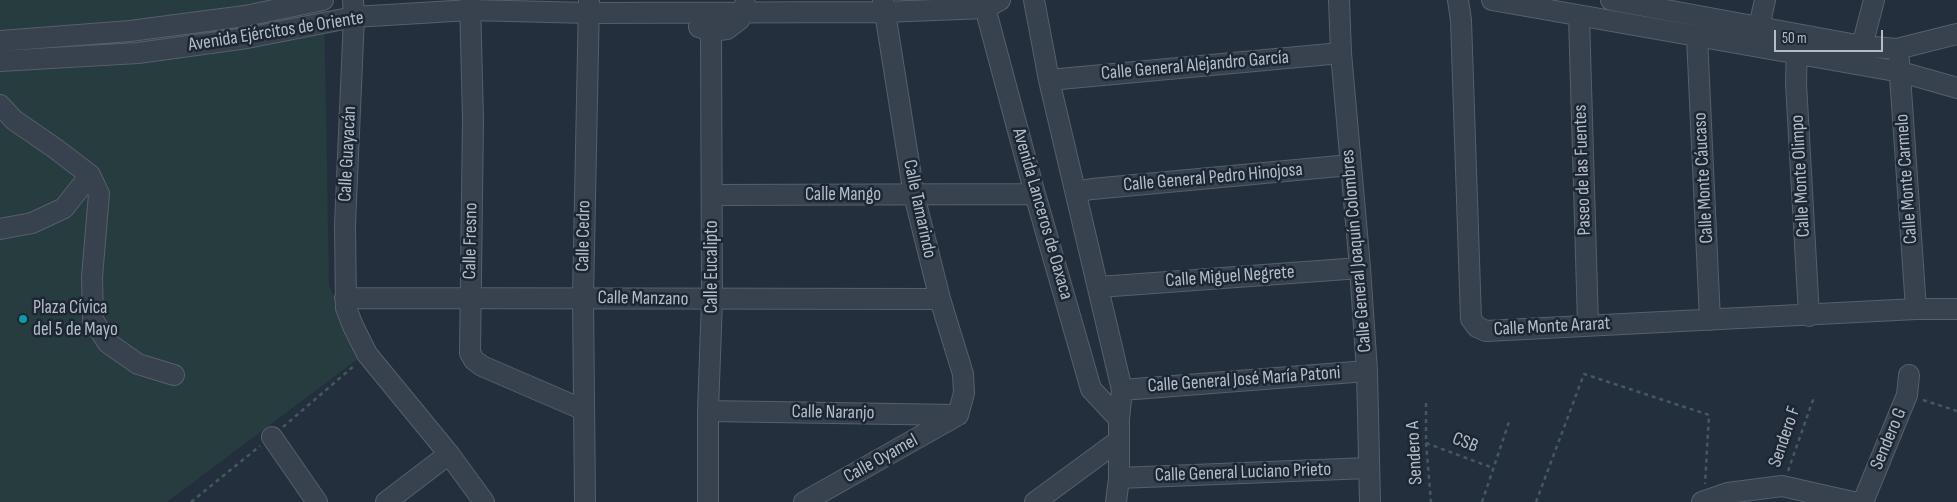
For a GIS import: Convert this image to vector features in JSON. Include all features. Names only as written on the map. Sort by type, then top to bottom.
[{"type":"street","name":"Avenida Ejércitos de Oriente","points":[[0,41],[130,31],[246,16],[323,0]]},
{"type":"street","name":"Avenida Lanceros de Oaxaca","points":[[1034,0],[1049,80],[1122,390],[1118,441],[1119,478],[1116,502]]},
{"type":"street","name":"Calle General Joaquín Colombres","points":[[1339,0],[1341,53],[1360,268],[1366,371],[1370,502]]},
{"type":"street","name":"Calle Monte Ararat","points":[[1458,0],[1461,20],[1471,319],[1477,327],[1486,332],[1588,325],[1809,316],[1916,309],[1957,310]]},
{"type":"street","points":[[1492,0],[1697,36],[1797,45],[1862,46],[1897,49],[1957,34]]},
{"type":"street","points":[[1606,0],[1608,21]]},
{"type":"street","points":[[1611,0],[1631,2],[1759,27],[1797,45],[1957,88]]},
{"type":"street","points":[[1759,27],[1765,0]]},
{"type":"street","points":[[1862,46],[1874,0]]},
{"type":"street","points":[[1631,2],[1633,25]]},
{"type":"street","name":"Avenida Ejércitos de Oriente","points":[[0,61],[138,53],[247,38],[354,9],[470,5],[883,6],[990,3]]},
{"type":"street","name":"Avenida Lanceros de Oaxaca","points":[[990,3],[1035,194],[1091,389],[1119,419]]},
{"type":"street","name":"Calle Fresno","points":[[470,5],[473,119],[470,353],[474,360],[482,366],[584,410]]},
{"type":"street","name":"Calle Cedro","points":[[586,502],[583,298],[589,6]]},
{"type":"street","points":[[685,6],[694,23],[712,31],[727,29],[740,19],[744,6]]},
{"type":"street","name":"Calle Tamarindo","points":[[883,6],[914,195],[940,299],[962,374],[964,394],[958,414]]},
{"type":"street","name":"Calle Guayacán","points":[[346,303],[345,225],[354,9]]},
{"type":"street","name":"Paseo de las Fuentes","points":[[1579,16],[1588,325]]},
{"type":"street","name":"Calle Eucalipto","points":[[708,502],[708,411],[712,300],[712,31]]},
{"type":"street","name":"Calle Monte Cáucaso","points":[[1697,36],[1710,320]]},
{"type":"street","name":"Calle Monte Olimpo","points":[[1797,45],[1809,316]]},
{"type":"street","name":"Calle Monte Carmelo","points":[[1897,49],[1901,72],[1901,99],[1916,309]]},
{"type":"street","name":"Calle General Alejandro García","points":[[1049,80],[1341,53]]},
{"type":"street","points":[[0,105],[7,119],[56,149],[90,175],[99,194],[92,277],[93,320],[108,343],[138,364],[174,375]]},
{"type":"street","name":"Calle General Pedro Hinojosa","points":[[1076,192],[1350,165]]},
{"type":"street","points":[[0,229],[32,222],[64,208],[90,175]]},
{"type":"street","name":"Calle Mango","points":[[712,195],[1035,194]]},
{"type":"street","name":"Calle Miguel Negrete","points":[[1099,286],[1360,268]]},
{"type":"street","name":"Calle Manzano","points":[[346,303],[470,298],[940,299]]},
{"type":"street","points":[[346,303],[353,326],[367,354],[449,454],[484,502]]},
{"type":"street","name":"Calle General José María Patoni","points":[[1122,390],[1366,371]]},
{"type":"street","name":"Sendero G","points":[[1863,502],[1907,395],[1909,375]]},
{"type":"street","name":"Calle Naranjo","points":[[708,411],[958,414]]},
{"type":"street","name":"Calle Oyamel","points":[[812,500],[958,414]]},
{"type":"street","points":[[272,437],[317,502]]},
{"type":"street","points":[[1035,502],[1118,441]]},
{"type":"street","points":[[386,502],[449,454]]},
{"type":"street","name":"Calle General Luciano Prieto","points":[[1119,478],[1368,468]]},
{"type":"street","points":[[1703,501],[1728,493],[1782,486],[1853,502]]},
{"type":"path","points":[[1536,502],[1584,374],[1709,415],[1703,501]]},
{"type":"path","points":[[1907,395],[1957,411]]},
{"type":"path","name":"Sendero F","points":[[1782,486],[1814,397]]},
{"type":"path","name":"Sendero A","points":[[1426,403],[1426,443],[1432,502]]},
{"type":"path","points":[[1482,502],[1508,422]]},
{"type":"path","name":"CSB","points":[[1426,443],[1493,468]]},
{"type":"green space","points":[[0,0],[324,0],[329,286],[363,355],[167,502],[0,502]]},
{"type":"place","name":"Plaza Cívica del 5 de Mayo","points":[[23,319]]}]
